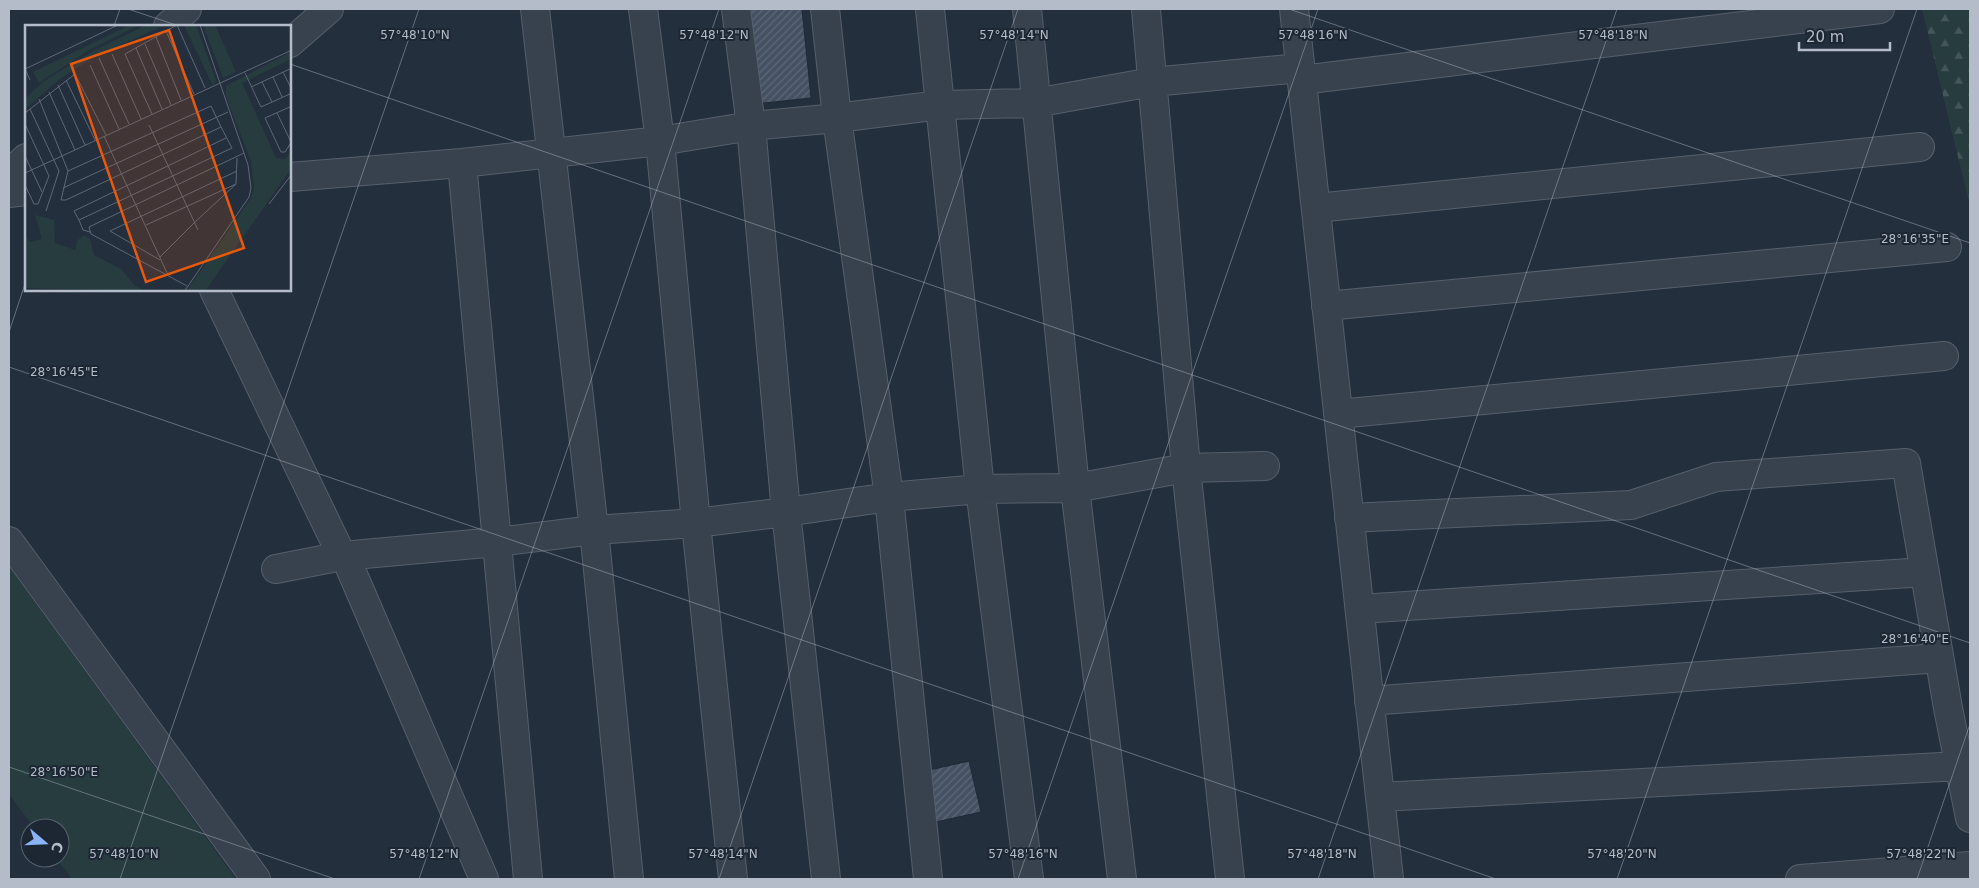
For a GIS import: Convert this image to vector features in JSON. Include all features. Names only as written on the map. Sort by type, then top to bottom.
[{"type":"lane","points":[[169,25],[187,9]]},
{"type":"lane","points":[[291,42],[329,9]]},
{"type":"lane","points":[[535,9],[594,530],[629,879]]},
{"type":"lane","points":[[643,9],[660,141],[696,523],[733,879]]},
{"type":"lane","points":[[736,9],[750,126],[786,512],[826,879]]},
{"type":"lane","points":[[825,9],[837,118],[889,497],[928,879]]},
{"type":"lane","points":[[930,9],[980,489],[1029,879]]},
{"type":"lane","points":[[1026,9],[1075,488],[1122,879]]},
{"type":"lane","points":[[1146,9],[1186,468],[1230,879]]},
{"type":"lane","points":[[1294,9],[1389,879]]},
{"type":"lane","points":[[291,176],[462,163],[660,141],[750,126],[837,118],[940,105],[1035,103],[1152,82],[1301,74],[1880,9]]},
{"type":"lane","points":[[1316,208],[1920,147]]},
{"type":"lane","points":[[9,174],[25,159]]},
{"type":"lane","points":[[462,163],[528,879]]},
{"type":"lane","points":[[9,193],[25,191]]},
{"type":"lane","points":[[1326,306],[1947,247]]},
{"type":"lane","points":[[214,291],[343,556],[484,879]]},
{"type":"lane","points":[[1338,414],[1944,356]]},
{"type":"lane","points":[[1349,518],[1632,505],[1716,477],[1906,463],[1939,658],[1970,818]]},
{"type":"lane","points":[[276,570],[343,556],[497,542],[594,530],[696,523],[889,497],[980,489],[1075,488],[1186,468],[1265,466]]},
{"type":"lane","points":[[9,541],[256,879]]},
{"type":"lane","points":[[1360,609],[1925,572]]},
{"type":"lane","points":[[1369,701],[1939,658]]},
{"type":"lane","points":[[1380,797],[1960,766]]},
{"type":"lane","points":[[1800,879],[1970,866]]},
{"type":"green space","points":[[1922,9],[1970,9],[1970,206]]},
{"type":"green space","points":[[9,566],[236,879],[72,879],[64,868],[70,868],[70,818],[27,818],[9,794]]},
{"type":"building","points":[[746,9],[802,9],[811,98],[755,104]]},
{"type":"building","points":[[969,761],[981,812],[936,822],[925,771]]}]
